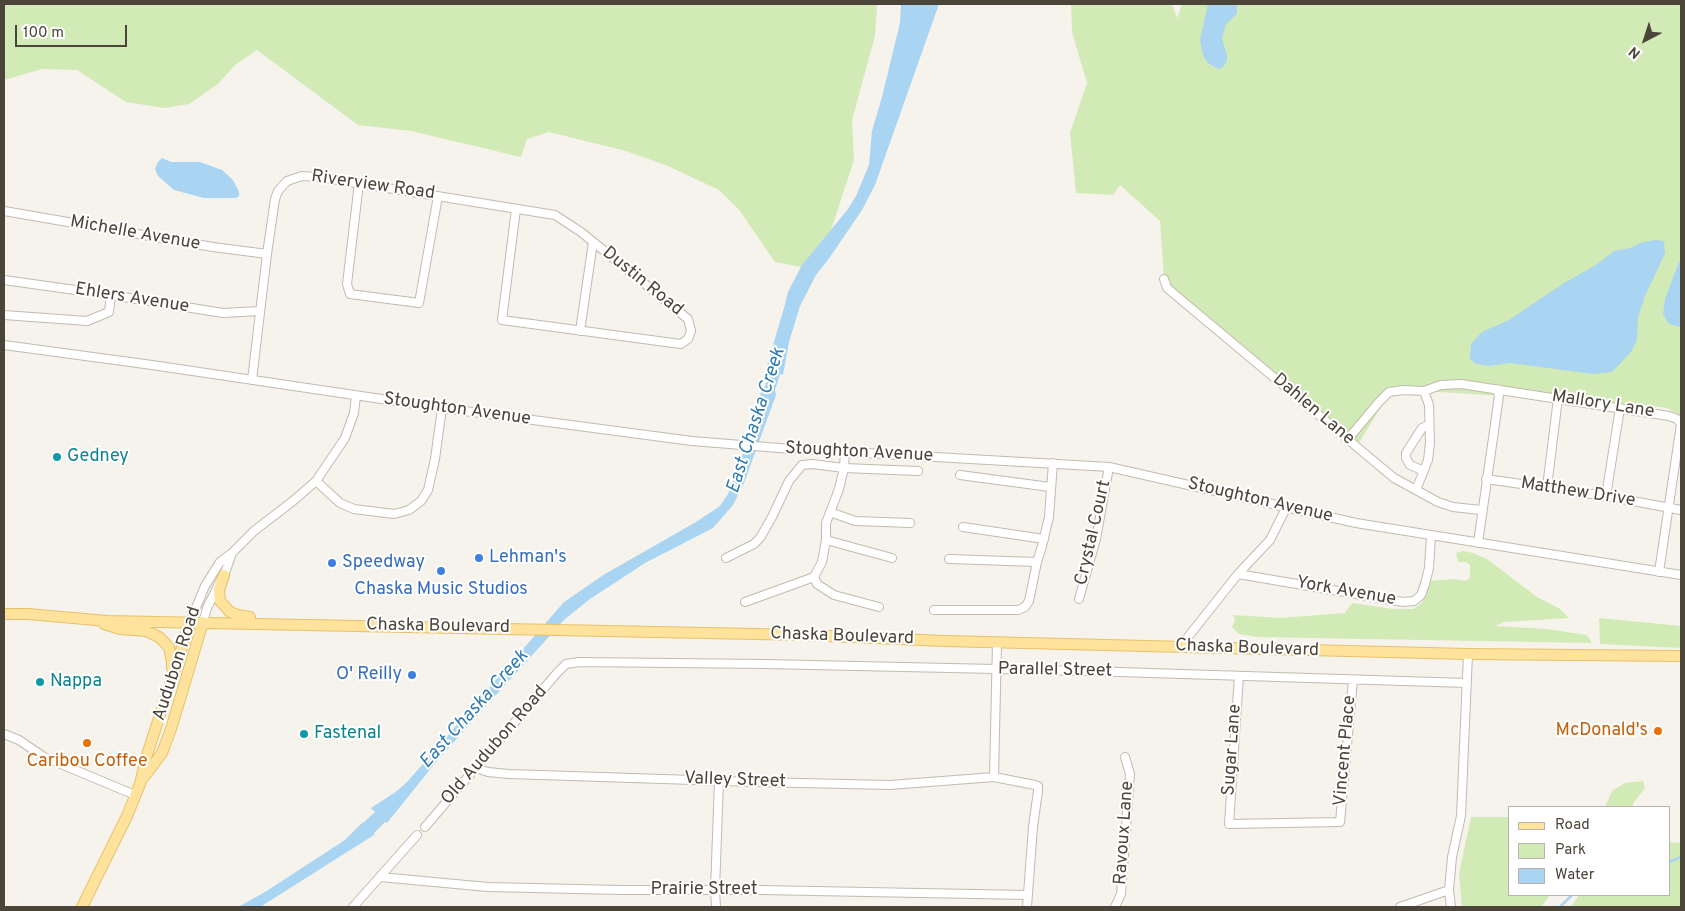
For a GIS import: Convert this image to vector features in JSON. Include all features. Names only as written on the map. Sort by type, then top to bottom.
[{"type":"main road","points":[[224,575],[219,595],[220,601],[230,612],[288,623]]},
{"type":"main road","name":"Chaska Boulevard","points":[[4,614],[190,622],[806,635],[1180,647],[1468,654],[1681,656]]},
{"type":"main road","points":[[86,619],[120,629],[146,631],[159,637],[165,642],[171,654],[171,682]]},
{"type":"main road","name":"Audubon Road","points":[[140,784],[146,758],[190,622]]},
{"type":"main road","name":"Audubon Road","points":[[82,907],[140,784],[162,753],[171,730],[203,622]]},
{"type":"street","name":"Riverview Road","points":[[252,380],[267,254],[276,200],[278,191],[287,181],[302,176],[319,177],[555,215],[593,242]]},
{"type":"street","points":[[359,183],[347,284],[350,294],[419,303],[438,196]]},
{"type":"street","points":[[516,209],[502,320],[580,331],[593,242]]},
{"type":"street","name":"Michelle Avenue","points":[[4,211],[213,247],[267,254]]},
{"type":"street","name":"Dustin Road","points":[[580,331],[680,344],[688,339],[692,332],[688,319],[593,242]]},
{"type":"street","name":"Dahlen Lane","points":[[1164,279],[1167,288],[1394,478],[1438,502],[1453,507],[1481,510]]},
{"type":"street","name":"Ehlers Avenue","points":[[4,280],[223,313],[260,312]]},
{"type":"street","points":[[4,315],[87,321],[109,312],[111,295]]},
{"type":"street","name":"Stoughton Avenue","points":[[4,345],[442,408],[727,444],[948,459],[1109,467],[1286,508],[1431,536],[1681,576]]},
{"type":"street","name":"Mallory Lane","points":[[1348,439],[1389,392],[1402,390],[1424,391],[1442,385],[1461,384],[1669,416],[1677,419],[1681,424],[1669,508]]},
{"type":"street","points":[[1478,543],[1481,510],[1499,396],[1497,389]]},
{"type":"street","points":[[1416,490],[1424,471],[1430,443],[1429,405],[1424,391]]},
{"type":"street","name":"Audubon Road","points":[[190,622],[212,572],[220,562],[254,531],[293,502],[316,481],[345,438],[354,414],[356,396]]},
{"type":"street","points":[[1547,487],[1558,398]]},
{"type":"street","points":[[316,481],[340,503],[354,508],[394,514],[409,510],[421,501],[428,490],[436,459],[442,408]]},
{"type":"street","points":[[1606,496],[1620,408]]},
{"type":"street","points":[[1424,471],[1410,465],[1406,458],[1406,453],[1422,428],[1429,425]]},
{"type":"street","points":[[814,577],[822,562],[826,540],[826,524],[839,489],[844,468],[845,452]]},
{"type":"street","points":[[934,610],[1018,610],[1025,607],[1029,600],[1036,562],[1044,539],[1048,516],[1052,463]]},
{"type":"street","points":[[726,558],[754,544],[760,538],[789,481],[802,465],[812,464],[844,468],[918,471]]},
{"type":"street","name":"Crystal Court","points":[[1079,599],[1096,539],[1109,467]]},
{"type":"street","points":[[960,475],[1050,487]]},
{"type":"street","name":"Matthew Drive","points":[[1486,479],[1606,496],[1681,510]]},
{"type":"street","points":[[1180,647],[1238,574],[1270,540],[1286,508]]},
{"type":"street","points":[[1658,572],[1669,508]]},
{"type":"street","points":[[830,512],[855,521],[910,523]]},
{"type":"street","points":[[962,527],[1044,539]]},
{"type":"street","name":"York Avenue","points":[[1238,574],[1403,602],[1414,601],[1421,595],[1425,584],[1429,568],[1431,536]]},
{"type":"street","points":[[826,540],[892,558]]},
{"type":"street","name":"Audubon Road","points":[[203,622],[207,608],[224,575],[232,553]]},
{"type":"street","points":[[949,559],[1036,562]]},
{"type":"street","points":[[814,577],[817,584],[824,590],[879,607]]},
{"type":"street","points":[[745,602],[814,577]]},
{"type":"street","points":[[994,777],[998,642]]},
{"type":"street","points":[[1451,907],[1449,890],[1452,857],[1461,816],[1468,654]]},
{"type":"street","name":"Parallel Street","points":[[566,664],[580,662],[642,662],[1467,683]]},
{"type":"street","name":"Old Audubon Road","points":[[424,827],[566,664]]},
{"type":"street","name":"Sugar Lane","points":[[1239,676],[1229,824],[1340,822]]},
{"type":"street","name":"Vincent Place","points":[[1340,822],[1353,680]]},
{"type":"street","points":[[4,734],[19,740],[44,757],[135,795]]},
{"type":"street","name":"Ravoux Lane","points":[[1115,907],[1121,894],[1130,774],[1125,757]]},
{"type":"street","name":"Valley Street","points":[[476,768],[488,772],[509,774],[890,785],[994,777],[1038,786],[1028,895]]},
{"type":"street","points":[[716,907],[719,781]]},
{"type":"street","points":[[353,907],[417,835]]},
{"type":"street","name":"Prairie Street","points":[[380,876],[488,887],[1028,895]]},
{"type":"street","points":[[1400,907],[1449,890]]},
{"type":"street","points":[[1027,907],[1028,895]]},
{"type":"green space","points":[[4,4],[877,4],[875,36],[852,120],[854,160],[831,230],[801,267],[775,262],[740,211],[719,190],[668,166],[626,151],[549,132],[527,139],[521,157],[411,131],[358,125],[257,50],[235,65],[218,84],[189,104],[165,108],[126,102],[77,70],[42,69],[4,80]]},
{"type":"green space","points":[[1071,4],[1172,4],[1177,18],[1182,4],[1681,4],[1681,421],[1678,414],[1667,408],[1642,405],[1424,391],[1390,392],[1357,446],[1164,279],[1160,221],[1120,185],[1113,195],[1076,193],[1070,133],[1087,83],[1072,32]]},
{"type":"green space","points":[[1463,551],[1487,559],[1537,597],[1560,609],[1569,618],[1504,622],[1495,626],[1547,629],[1587,635],[1592,643],[1256,637],[1239,634],[1232,627],[1235,621],[1233,615],[1281,618],[1345,613],[1352,603],[1393,609],[1413,609],[1422,603],[1431,581],[1455,579],[1466,581],[1470,578],[1470,565],[1466,562],[1458,562],[1456,553]]},
{"type":"green space","points":[[1599,618],[1681,626],[1681,648],[1600,644]]},
{"type":"green space","points":[[1643,781],[1645,788],[1632,806],[1605,806],[1612,791],[1625,783]]},
{"type":"green space","points":[[1471,817],[1508,817],[1508,896],[1549,896],[1541,907],[1462,907],[1459,874]]},
{"type":"green space","points":[[1670,842],[1681,843],[1681,907],[1571,907],[1578,896],[1670,896]]},
{"type":"water","points":[[901,4],[939,4],[875,185],[862,210],[816,275],[800,306],[789,342],[783,375],[780,374],[775,390],[776,395],[744,483],[733,505],[713,528],[645,563],[590,599],[565,619],[436,762],[387,823],[385,822],[374,835],[260,907],[238,907],[265,892],[345,840],[375,812],[371,808],[397,791],[408,781],[564,602],[605,574],[696,522],[720,506],[728,494],[735,477],[759,407],[761,391],[764,389],[770,371],[766,369],[788,292],[802,265],[848,209],[856,196],[869,165],[872,131],[900,23]]},
{"type":"water","points":[[1208,4],[1237,4],[1237,14],[1226,24],[1222,39],[1227,61],[1223,67],[1218,69],[1208,63],[1203,55],[1200,40]]},
{"type":"water","points":[[162,158],[171,162],[200,162],[222,170],[233,180],[239,196],[236,198],[204,198],[174,190],[158,176],[155,169]]},
{"type":"water","points":[[1656,240],[1664,241],[1665,253],[1645,296],[1638,317],[1637,340],[1631,352],[1612,372],[1593,374],[1510,363],[1489,366],[1476,364],[1470,359],[1471,344],[1482,332],[1509,320],[1564,283],[1596,265],[1614,251]]},
{"type":"water","points":[[1681,261],[1681,327],[1669,324],[1663,314],[1665,299]]},
{"type":"waterway","name":"East Chaska Creek","points":[[1670,862],[1681,857]]},
{"type":"waterway","name":"East Chaska Creek","points":[[1560,907],[1571,896]]},
{"type":"place","name":"Gedney","points":[[57,457]]},
{"type":"place","name":"Lehman's","points":[[479,558]]},
{"type":"place","name":"Speedway","points":[[332,563]]},
{"type":"place","name":"Chaska Music Studios","points":[[441,571]]},
{"type":"place","name":"O' Reilly","points":[[412,675]]},
{"type":"place","name":"Nappa","points":[[40,682]]},
{"type":"place","name":"McDonald's","points":[[1658,731]]},
{"type":"place","name":"Fastenal","points":[[304,734]]},
{"type":"place","name":"Caribou Coffee","points":[[87,743]]}]
